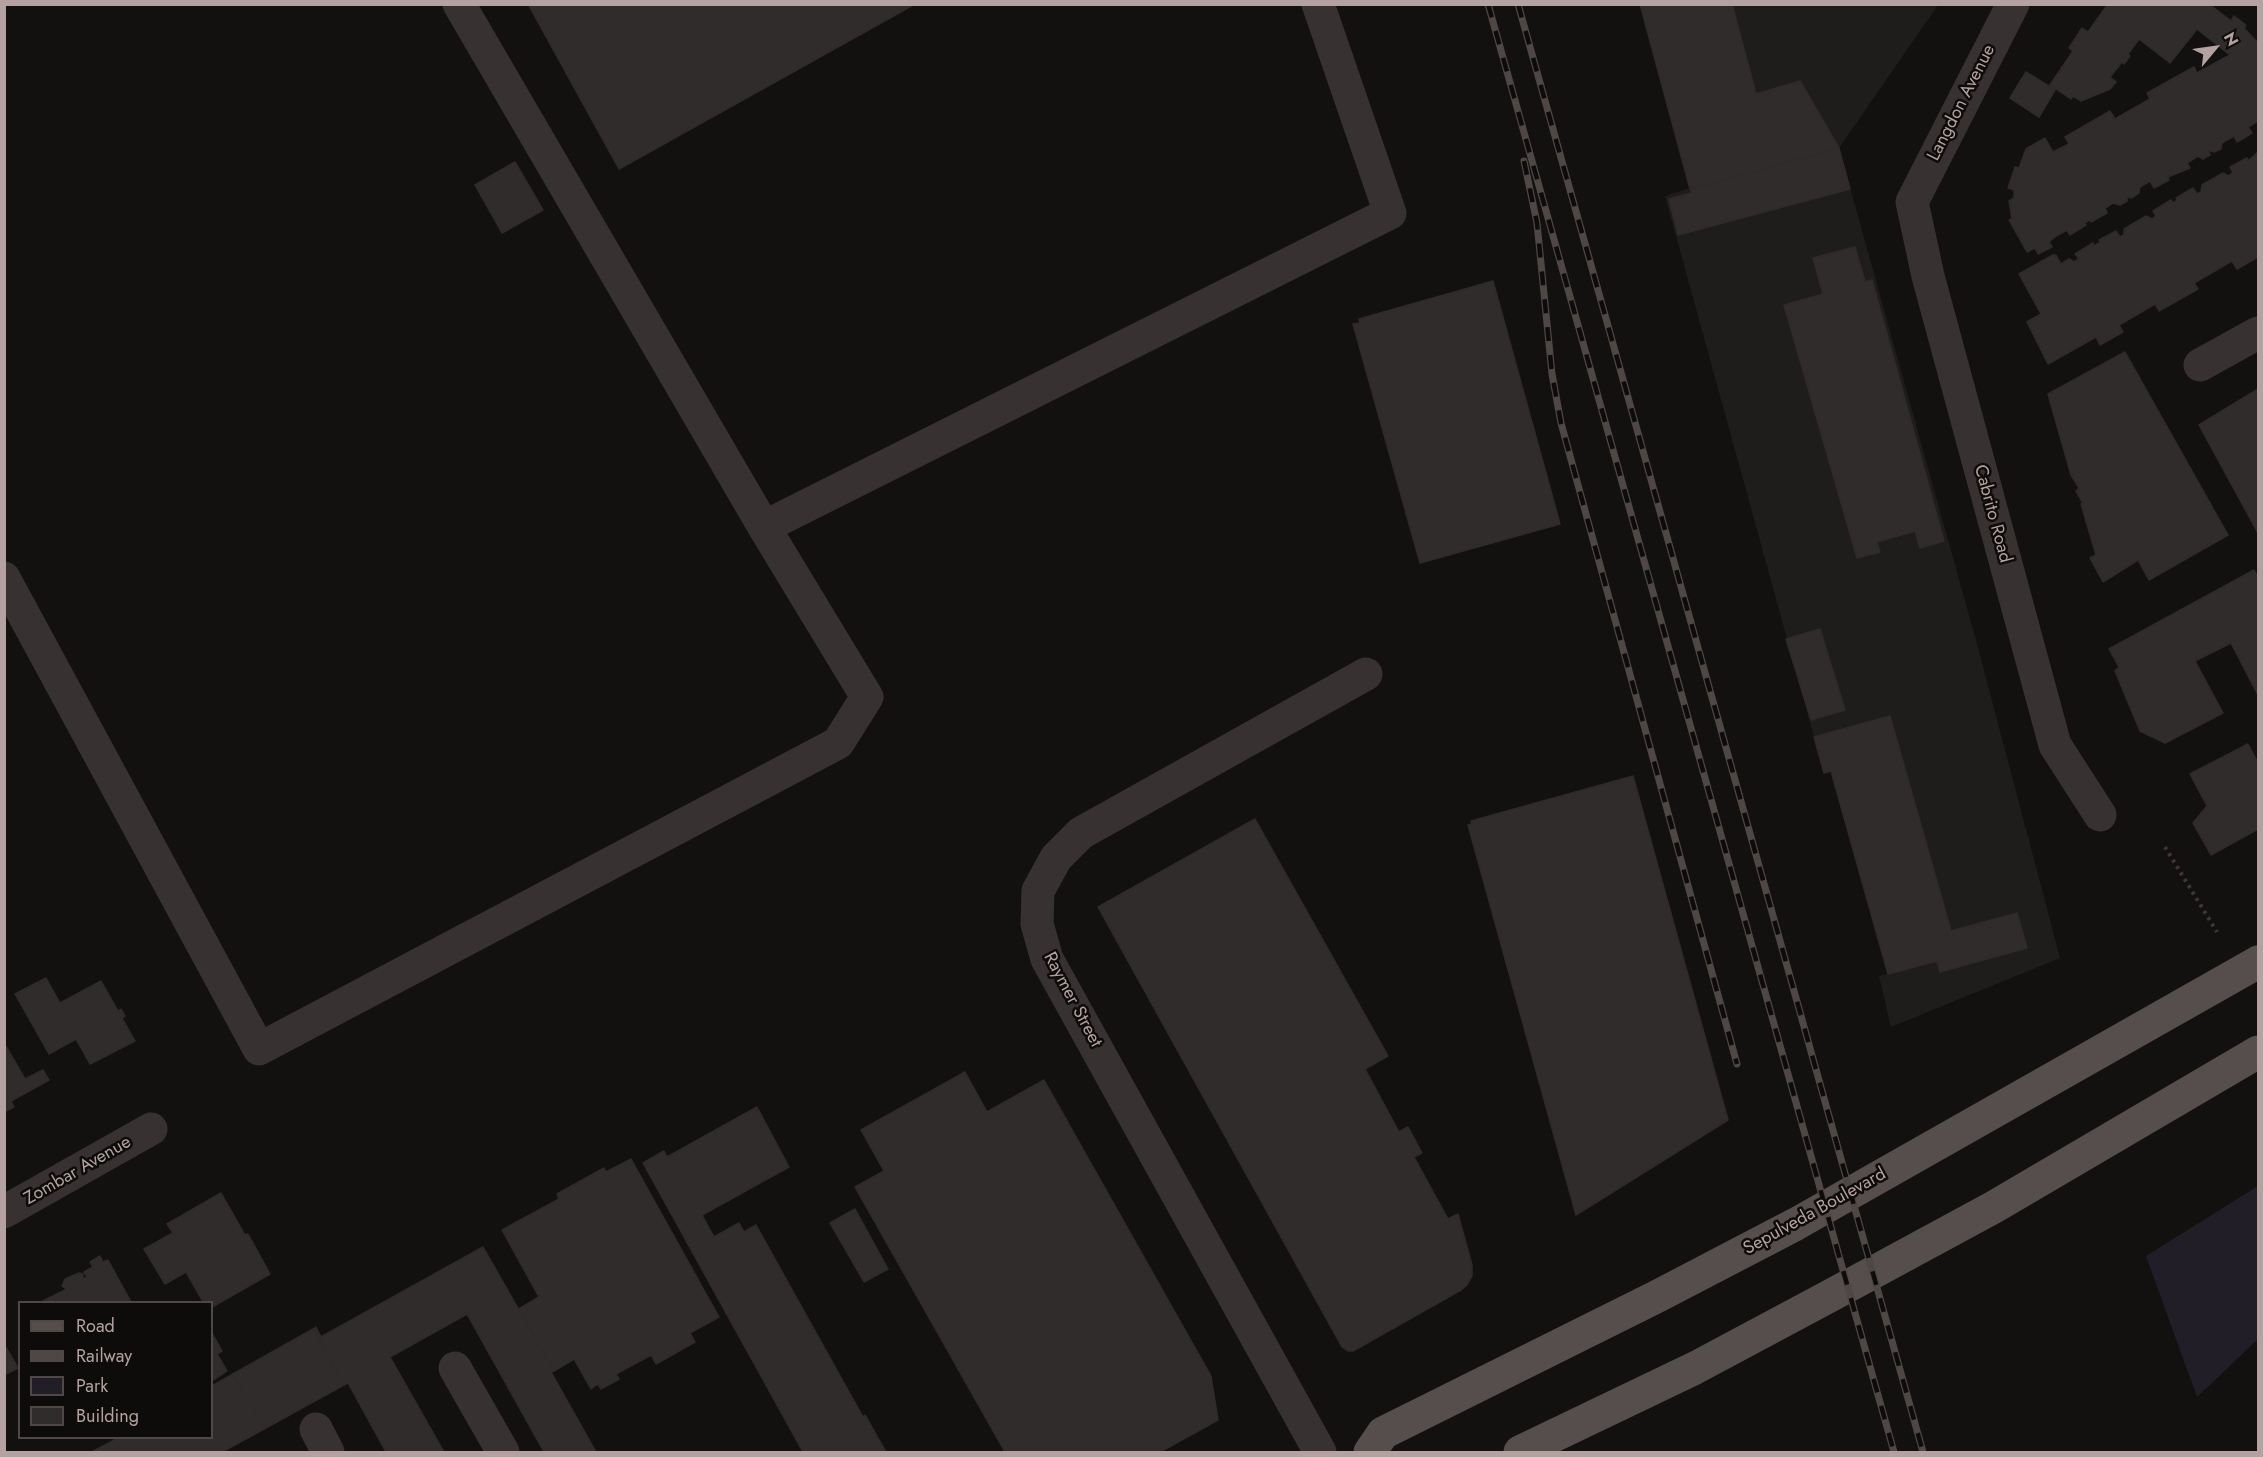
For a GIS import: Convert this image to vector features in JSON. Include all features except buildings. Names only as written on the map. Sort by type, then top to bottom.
[{"type":"main road","name":"Sepulveda Boulevard","points":[[1370,1452],[1383,1433],[1658,1296],[1796,1224],[2259,962]]},
{"type":"main road","points":[[1520,1452],[1695,1368],[1900,1258],[2004,1201],[2259,1052]]},
{"type":"street","points":[[4,578],[259,1049],[838,743],[867,697],[764,527],[459,4]]},
{"type":"street","points":[[764,527],[1389,213],[1318,4]]},
{"type":"street","name":"Langdon Avenue","points":[[1912,202],[2013,4]]},
{"type":"street","name":"Cabrito Road","points":[[1912,202],[1928,276],[2055,745],[2100,815]]},
{"type":"street","points":[[2200,365],[2259,333]]},
{"type":"street","name":"Raymer Street","points":[[1320,1452],[1047,959],[1037,924],[1038,891],[1056,858],[1081,833],[1366,674]]},
{"type":"street","name":"Zombar Avenue","points":[[4,1212],[151,1129]]},
{"type":"street","points":[[455,1368],[503,1452]]},
{"type":"path","points":[[2165,848],[2217,932]]},
{"type":"shaded area","points":[[1640,5],[1938,5],[1839,148],[1977,644],[2060,958],[1891,1027],[1879,976],[1888,974],[1832,772],[1824,773],[1665,196],[1690,188]]},
{"type":"green space","points":[[2258,1186],[2258,1339],[2197,1397],[2146,1256]]},
{"type":"railway","points":[[1488,4],[1894,1452]]},
{"type":"railway","points":[[1518,4],[1923,1452]]},
{"type":"railway","points":[[1524,161],[1537,223],[1552,374],[1561,423],[1737,1064]]}]
